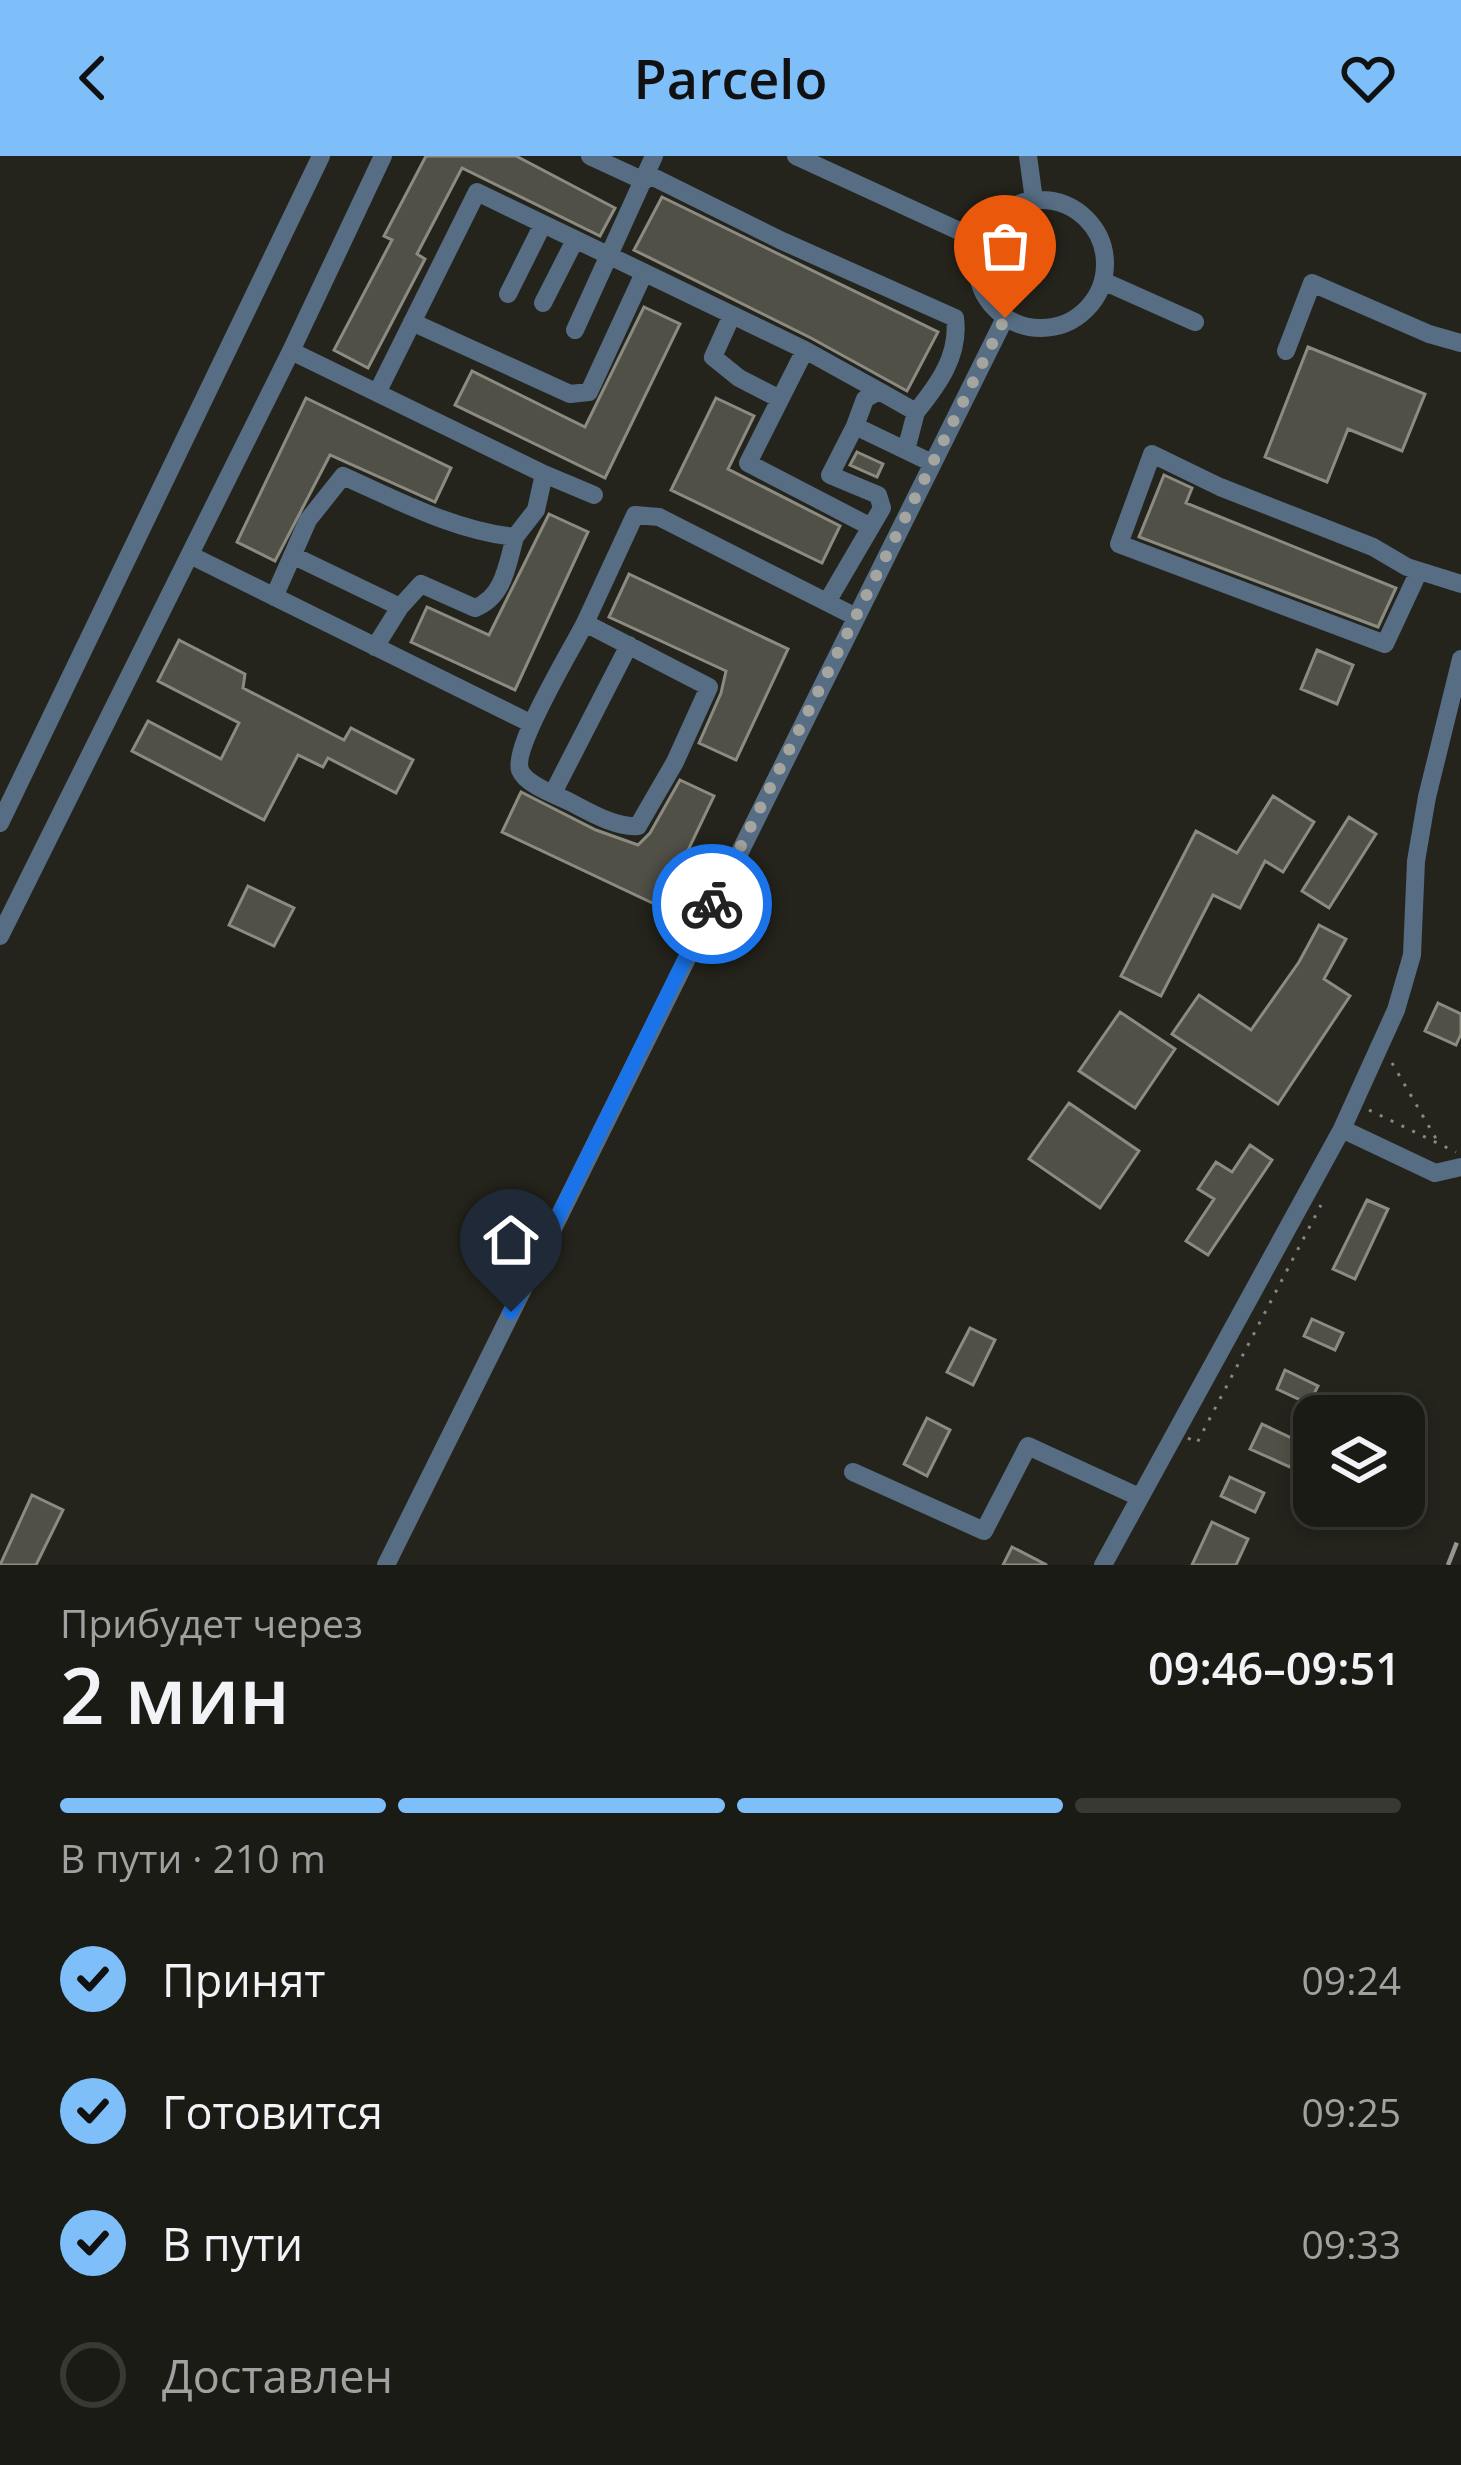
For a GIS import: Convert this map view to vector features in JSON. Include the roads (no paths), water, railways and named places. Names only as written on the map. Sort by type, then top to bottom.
[{"type":"street","points":[[0,824],[321,156]]},
{"type":"street","points":[[0,936],[292,351],[383,156]]},
{"type":"street","points":[[590,156],[648,170],[779,240],[955,318],[958,335],[941,381],[916,412],[906,450]]},
{"type":"street","points":[[796,156],[981,241]]},
{"type":"street","points":[[1028,156],[1034,200]]},
{"type":"street","points":[[575,330],[648,170]]},
{"type":"street","points":[[377,393],[477,192],[805,350],[916,412]]},
{"type":"street","points":[[1034,200],[1069,207],[1095,230],[1105,263],[1095,299],[1081,315],[1043,329],[1005,318],[982,292],[976,258],[981,241],[1002,213],[1034,200]]},
{"type":"street","points":[[508,294],[543,224]]},
{"type":"street","points":[[544,304],[575,240]]},
{"type":"street","points":[[412,322],[570,394],[589,392],[644,273]]},
{"type":"street","points":[[1103,281],[1195,322]]},
{"type":"street","points":[[1286,350],[1312,283],[1461,343]]},
{"type":"street","points":[[732,315],[713,357],[739,378],[780,398]]},
{"type":"street","points":[[386,1565],[1005,318]]},
{"type":"street","points":[[805,350],[748,463],[871,527]]},
{"type":"street","points":[[292,351],[594,494]]},
{"type":"street","points":[[819,500],[865,398],[879,391]]},
{"type":"street","points":[[855,426],[930,462]]},
{"type":"street","points":[[1413,569],[1385,644],[1119,544],[1152,454],[1220,487],[1373,547],[1413,569],[1461,584]]},
{"type":"street","points":[[375,647],[421,584],[475,608],[490,602],[504,577],[514,537],[536,510],[544,474]]},
{"type":"street","points":[[274,597],[308,520],[343,476],[432,514],[492,535],[514,537]]},
{"type":"street","points":[[826,602],[882,508],[878,496],[830,476]]},
{"type":"street","points":[[585,623],[710,687],[638,826],[625,827],[524,777],[520,755],[635,515],[658,517],[854,616]]},
{"type":"street","points":[[190,555],[532,724]]},
{"type":"street","points":[[294,556],[400,607]]},
{"type":"street","points":[[553,793],[629,645]]},
{"type":"street","points":[[1103,1565],[1342,1130],[1396,1010],[1412,955],[1416,861],[1461,659]]},
{"type":"street","points":[[1342,1130],[1436,1173],[1461,1167]]},
{"type":"street","points":[[854,1472],[984,1532],[1028,1446],[1139,1497]]},
{"type":"railway","points":[[1448,1565],[1461,1532]]}]
